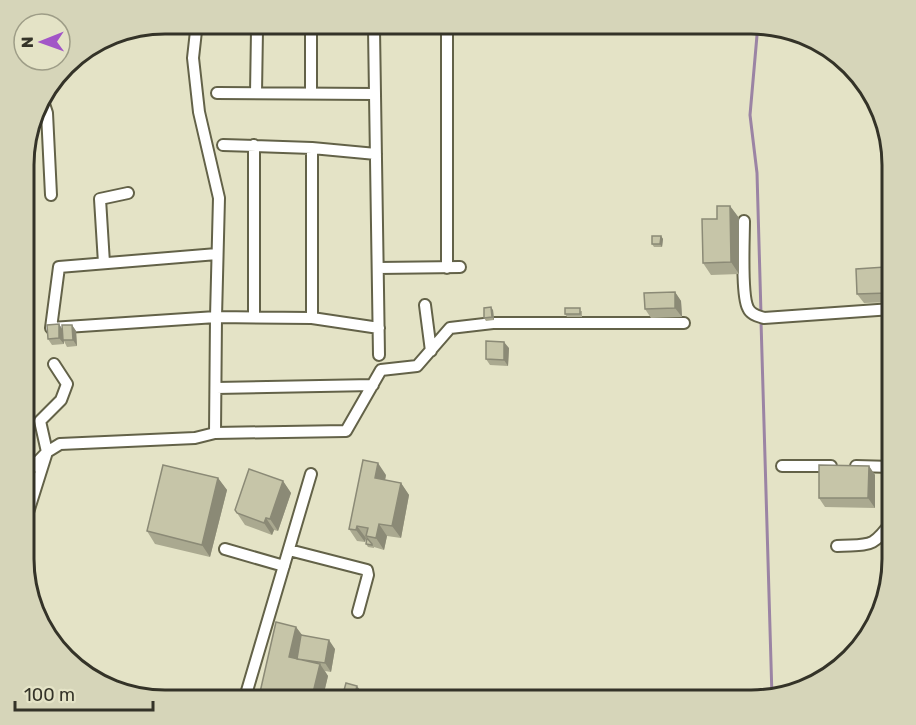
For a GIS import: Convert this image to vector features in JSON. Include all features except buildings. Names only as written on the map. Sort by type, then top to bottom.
[{"type":"street","points":[[196,34],[193,58],[198,112],[219,198],[215,433]]},
{"type":"street","points":[[256,93],[257,34]]},
{"type":"street","points":[[311,34],[311,93]]},
{"type":"street","points":[[374,34],[379,355]]},
{"type":"street","points":[[447,34],[447,267]]},
{"type":"street","points":[[217,93],[375,93]]},
{"type":"street","points":[[46,111],[51,195]]},
{"type":"street","points":[[223,145],[312,148],[376,154]]},
{"type":"street","points":[[254,145],[254,316]]},
{"type":"street","points":[[312,148],[312,318]]},
{"type":"street","points":[[104,263],[100,199],[128,193]]},
{"type":"street","points":[[744,221],[745,292],[748,308],[760,317],[882,310]]},
{"type":"street","points":[[217,254],[59,267],[51,328],[254,316],[312,318],[379,328]]},
{"type":"street","points":[[378,268],[460,267]]},
{"type":"street","points":[[425,305],[431,351]]},
{"type":"street","points":[[35,464],[47,452],[60,444],[195,438],[215,433],[346,431],[381,370],[417,366],[450,328],[493,323],[684,323]]},
{"type":"street","points":[[35,487],[47,452],[40,421],[61,400],[68,384],[54,364]]},
{"type":"street","points":[[216,388],[373,385]]},
{"type":"street","points":[[782,466],[881,467]]},
{"type":"street","points":[[247,690],[311,474]]},
{"type":"street","points":[[837,546],[867,544],[881,537]]},
{"type":"street","points":[[225,549],[284,566]]},
{"type":"street","points":[[289,550],[367,570],[368,575],[358,612]]},
{"type":"waterway","points":[[757,35],[750,115],[757,173],[761,314]]},
{"type":"waterway","points":[[761,321],[772,688]]}]
